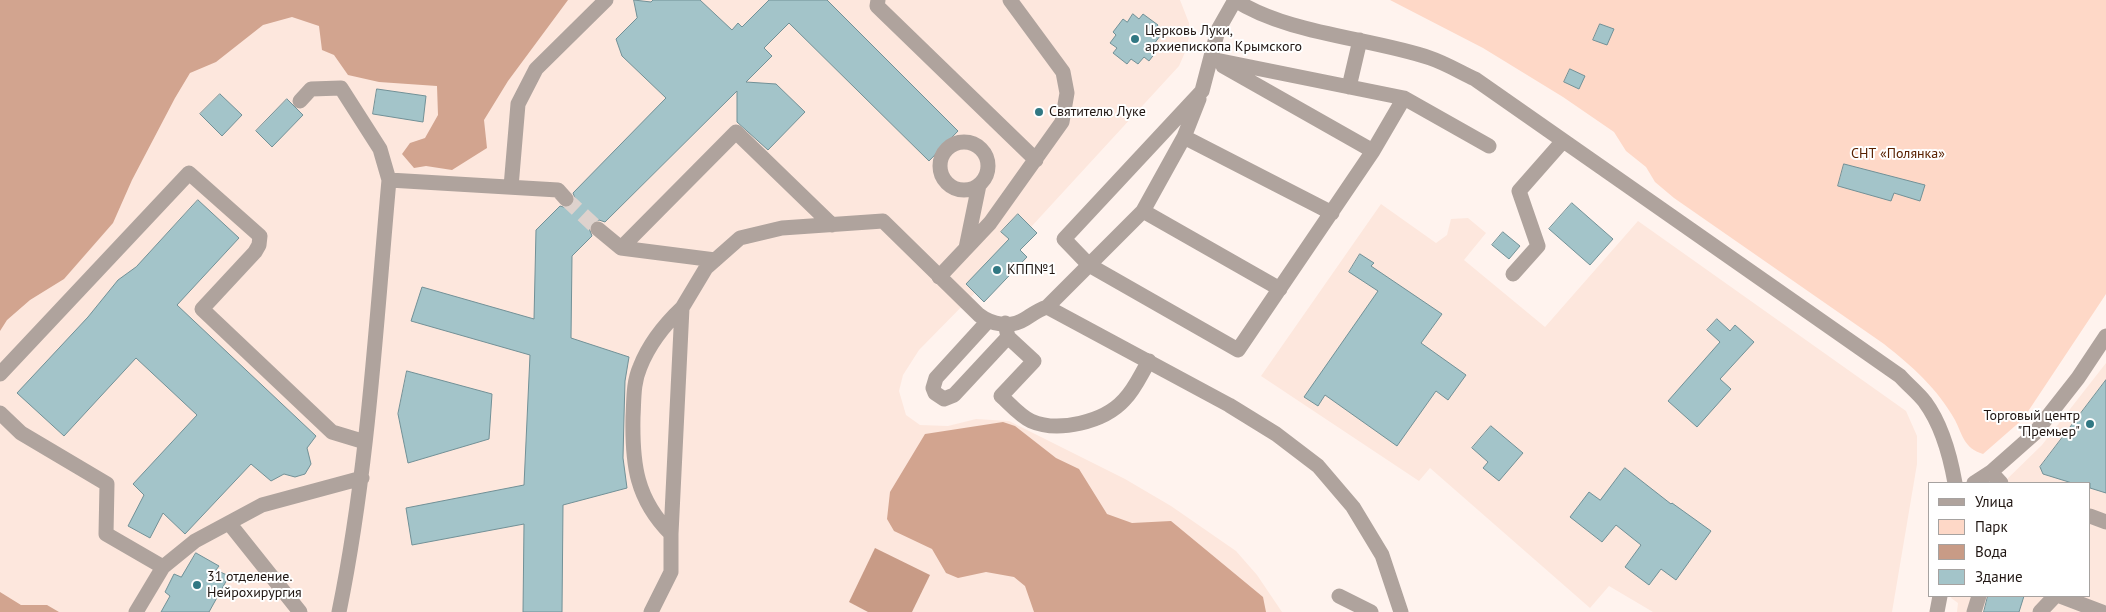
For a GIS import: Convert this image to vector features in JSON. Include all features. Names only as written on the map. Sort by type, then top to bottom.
[{"type":"street","points":[[511,187],[518,104],[536,70],[606,0]]},
{"type":"street","points":[[878,0],[877,6],[1036,160]]},
{"type":"street","points":[[940,277],[990,223],[1062,122],[1067,93],[1063,72],[1010,0]]},
{"type":"street","points":[[988,322],[936,378],[933,388],[939,397],[944,399],[954,395],[1006,330],[1036,310],[1047,307],[1143,211],[1184,137],[1202,91],[1218,30],[1235,0],[1254,11],[1291,24],[1431,58],[1475,79],[1900,376],[1924,401],[1939,426],[1947,447],[1955,482]]},
{"type":"street","points":[[1349,87],[1360,40]]},
{"type":"street","points":[[1211,60],[1404,98],[1489,146]]},
{"type":"street","points":[[1211,60],[1373,151]]},
{"type":"street","points":[[300,101],[311,89],[341,88],[380,149],[389,180],[362,478],[340,612]]},
{"type":"street","points":[[1202,91],[1064,239],[1089,265],[1238,350],[1332,214],[1373,151],[1404,98]]},
{"type":"street","points":[[621,248],[736,132],[832,224]]},
{"type":"street","points":[[1184,137],[1332,214]]},
{"type":"street","points":[[1513,274],[1538,246],[1520,191],[1563,141]]},
{"type":"street","points":[[967,142],[976,145],[983,151],[988,169],[985,178],[979,185],[961,190],[952,187],[946,181],[941,173],[940,164],[943,154],[949,148],[958,143],[967,142]]},
{"type":"street","points":[[0,374],[190,173],[260,236],[259,245],[255,252],[202,309],[332,432],[365,442]]},
{"type":"street","points":[[389,180],[558,190],[566,199]]},
{"type":"street","points":[[966,248],[979,185]]},
{"type":"street","points":[[961,190],[972,217]]},
{"type":"street","points":[[1143,211],[1280,289]]},
{"type":"street","points":[[671,534],[655,518],[643,494],[635,470],[632,450],[634,388],[639,368],[664,326],[682,308],[706,268],[740,238],[782,228],[883,221],[988,322],[1006,330],[1034,361],[1002,396],[1031,421],[1054,425],[1077,424],[1095,420],[1124,401],[1149,361]]},
{"type":"street","points":[[598,229],[621,248],[715,260]]},
{"type":"street","points":[[1047,307],[1229,405],[1276,434],[1318,466],[1353,507],[1382,556],[1401,612]]},
{"type":"street","points":[[651,612],[671,572],[671,534],[682,308]]},
{"type":"street","points":[[1978,482],[1996,478],[2034,434],[2104,344]]},
{"type":"street","points":[[0,413],[21,433],[107,484],[106,534],[163,567]]},
{"type":"street","points":[[136,612],[163,567],[195,541],[262,505],[362,478]]},
{"type":"street","points":[[2091,516],[2106,522]]},
{"type":"street","points":[[229,523],[300,612]]},
{"type":"street","points":[[1339,596],[1371,612]]},
{"type":"street","points":[[1937,612],[1940,597]]},
{"type":"street","points":[[1974,612],[1980,597]]},
{"type":"street","points":[[2040,612],[2054,597]]},
{"type":"street","points":[[2066,603],[2094,611]]},
{"type":"shaded area","points":[[0,0],[1180,0],[1189,23],[1189,37],[1179,66],[1031,227],[1037,233],[1020,250],[1027,257],[984,302],[975,293],[919,350],[903,375],[899,391],[906,415],[920,425],[948,426],[976,419],[1009,421],[1125,479],[1171,506],[1236,551],[1257,575],[1282,612],[0,612]]},
{"type":"shaded area","points":[[0,0],[568,0],[508,81],[484,120],[487,148],[452,170],[426,166],[414,168],[402,154],[410,143],[425,138],[438,115],[437,86],[379,82],[348,75],[334,55],[322,50],[319,26],[292,17],[263,25],[216,62],[190,73],[132,180],[113,223],[64,279],[30,300],[7,320],[0,331]]},
{"type":"shaded area","points":[[1381,204],[1436,243],[1447,235],[1451,219],[1468,218],[1486,233],[1464,260],[1545,327],[1638,221],[1906,411],[1917,436],[1917,464],[1892,612],[1653,612],[1609,586],[1590,608],[1430,468],[1419,481],[1261,376]]},
{"type":"shaded area","points":[[2106,363],[2106,612],[1957,612],[1958,603],[1952,597],[2091,597],[2091,482],[2004,482],[2042,445]]},
{"type":"shaded area","points":[[1003,422],[1015,426],[1056,458],[1079,469],[1107,514],[1132,523],[1171,521],[1263,597],[1266,612],[1034,612],[1025,586],[1014,577],[986,572],[958,578],[946,573],[932,549],[894,531],[887,519],[890,492],[925,434]]},
{"type":"shaded area","points":[[0,592],[21,605],[47,605],[59,612],[0,612]]},
{"type":"green space","name":"СНТ «Полянка»","points":[[1390,0],[2106,0],[2106,294],[2023,419],[1983,454],[1968,445],[1948,408],[1923,378],[1904,361],[1884,344],[1674,198],[1655,182],[1646,167],[1626,151],[1614,132],[1563,97],[1483,48]]},
{"type":"water","points":[[875,548],[930,575],[912,612],[868,612],[849,602]]},
{"type":"building","points":[[634,0],[651,2],[653,0],[700,0],[732,30],[738,23],[742,27],[769,0],[827,0],[958,131],[929,161],[789,23],[764,48],[772,56],[746,82],[776,84],[805,112],[768,150],[737,122],[737,91],[605,222],[599,220],[591,223],[589,228],[592,236],[572,256],[571,338],[629,357],[625,381],[623,458],[627,488],[563,505],[562,612],[523,612],[524,524],[412,545],[406,508],[524,485],[530,355],[411,321],[422,287],[534,319],[536,230],[560,206],[567,208],[573,206],[575,198],[573,193],[666,98],[622,56],[616,39],[637,18]]},
{"type":"building","name":"Церковь Луки, архиепископа Крымского","points":[[1133,14],[1139,19],[1143,14],[1158,25],[1154,30],[1160,36],[1154,44],[1159,48],[1149,61],[1144,57],[1138,64],[1131,59],[1127,64],[1113,53],[1117,48],[1110,43],[1116,35],[1113,32],[1123,19],[1127,22]]},
{"type":"building","points":[[1600,24],[1614,29],[1607,45],[1593,40]]},
{"type":"building","points":[[1570,69],[1585,76],[1579,89],[1564,82]]},
{"type":"building","points":[[377,89],[426,96],[423,122],[373,114]]},
{"type":"building","points":[[220,94],[242,115],[222,136],[200,114]]},
{"type":"building","points":[[287,99],[303,115],[272,147],[256,131]]},
{"type":"building","points":[[1844,164],[1925,185],[1920,201],[1894,193],[1891,201],[1838,186]]},
{"type":"building","points":[[198,200],[239,238],[177,305],[316,436],[307,448],[311,464],[305,474],[295,477],[284,474],[271,481],[251,464],[185,534],[163,513],[150,538],[128,526],[144,495],[133,484],[197,415],[136,358],[64,436],[17,393],[88,317],[118,280],[136,267]]},
{"type":"building","points":[[1572,203],[1613,239],[1590,265],[1549,229]]},
{"type":"building","name":"КПП№1","points":[[1018,214],[1037,233],[1020,250],[1027,257],[984,302],[966,284],[1009,239],[1001,232]]},
{"type":"building","points":[[1503,232],[1520,246],[1509,259],[1492,245]]},
{"type":"building","points":[[1360,254],[1374,263],[1371,266],[1442,314],[1421,343],[1466,375],[1448,400],[1436,391],[1397,446],[1325,395],[1318,406],[1304,397],[1378,291],[1349,272]]},
{"type":"building","points":[[1717,319],[1730,331],[1735,325],[1754,342],[1720,379],[1731,389],[1697,427],[1668,401],[1720,342],[1707,330]]},
{"type":"building","points":[[407,371],[492,394],[489,439],[408,463],[398,414]]},
{"type":"building","name":"Торговый центр \"Премьер\"","points":[[2106,380],[2106,493],[2091,488],[2091,482],[2069,482],[2043,474],[2040,467]]},
{"type":"building","points":[[1491,426],[1523,453],[1499,481],[1483,468],[1488,462],[1472,448]]},
{"type":"building","points":[[1625,468],[1671,504],[1711,531],[1676,580],[1661,569],[1649,585],[1625,567],[1641,545],[1616,525],[1602,542],[1570,517],[1589,492],[1600,500]]},
{"type":"building","name":"31 отделение. Нейрохирургия","points":[[196,553],[219,566],[216,570],[229,576],[209,612],[161,612],[170,596],[165,592],[174,574],[181,577]]},
{"type":"building","points":[[1988,597],[2024,597],[2019,612],[1984,612]]},
{"type":"tunnel","points":[[566,199],[598,229]]},
{"type":"place","name":"Церковь Луки, архиепископа Крымского","points":[[1135,39]]},
{"type":"place","name":"Святителю Луке","points":[[1039,112]]},
{"type":"place","name":"КПП№1","points":[[997,270]]},
{"type":"place","name":"Торговый центр \"Премьер\"","points":[[2090,424]]},
{"type":"place","name":"31 отделение. Нейрохирургия","points":[[197,585]]}]
